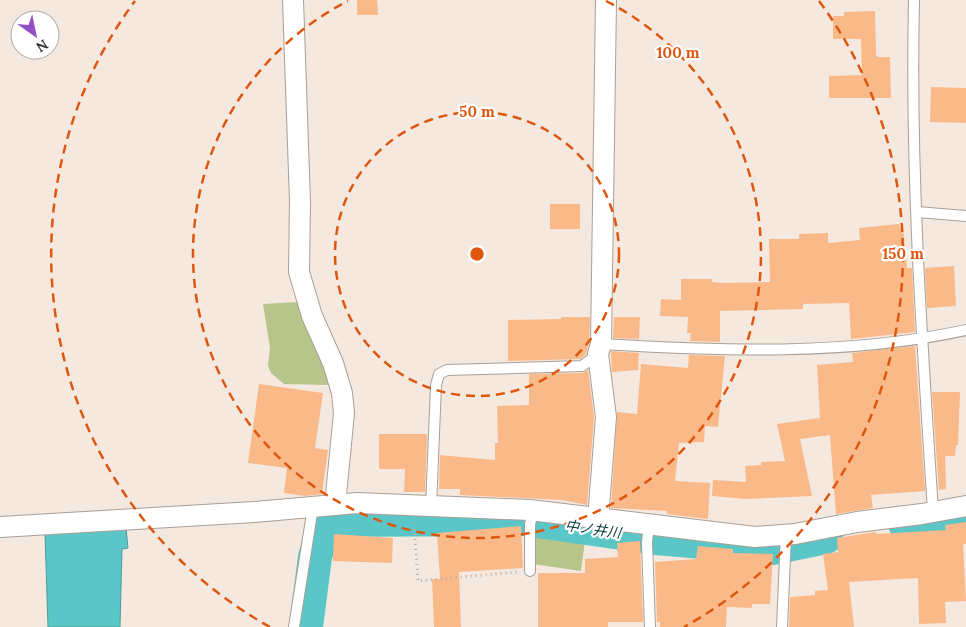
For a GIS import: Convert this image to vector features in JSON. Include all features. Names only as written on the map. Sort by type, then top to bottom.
[{"type":"street","points":[[293,0],[300,202],[299,272],[312,316],[334,363],[342,393],[344,413],[335,505]]},
{"type":"street","points":[[598,519],[606,418],[600,349],[606,0]]},
{"type":"street","points":[[0,527],[254,512],[313,506],[392,504],[532,516],[598,519],[648,533],[755,537],[785,543],[857,522],[922,514],[966,506]]},
{"type":"lane","points":[[914,0],[913,47],[917,212],[922,340],[933,511]]},
{"type":"lane","points":[[917,212],[966,216]]},
{"type":"lane","points":[[431,507],[436,385],[440,374],[447,370],[582,366],[600,349],[835,347],[922,340],[966,330]]},
{"type":"lane","points":[[294,627],[313,506]]},
{"type":"lane","points":[[530,571],[532,516]]},
{"type":"lane","points":[[648,533],[650,627]]},
{"type":"lane","points":[[782,627],[785,543]]},
{"type":"path","points":[[414,525],[418,580],[530,571]]},
{"type":"green space","points":[[298,302],[330,385],[284,384],[271,373],[268,366],[270,348],[263,304]]},
{"type":"green space","points":[[541,525],[586,533],[581,571],[533,564],[534,528]]},
{"type":"water","points":[[126,528],[128,548],[122,549],[120,627],[48,627],[45,534]]},
{"type":"building","points":[[357,0],[377,0],[378,15],[357,15]]},
{"type":"building","points":[[875,11],[876,55],[878,57],[890,57],[891,98],[829,98],[829,76],[862,75],[861,39],[833,39],[833,16],[844,16],[844,12]]},
{"type":"building","points":[[931,87],[966,88],[966,123],[930,122]]},
{"type":"building","points":[[550,204],[580,204],[580,229],[550,229]]},
{"type":"building","points":[[899,224],[900,229],[903,228],[907,268],[912,268],[915,332],[851,339],[849,303],[803,304],[803,309],[720,311],[720,342],[690,341],[691,333],[687,333],[688,317],[660,316],[661,299],[681,300],[681,279],[712,279],[712,282],[724,283],[770,282],[769,239],[799,239],[799,234],[828,233],[828,243],[860,240],[859,228]]},
{"type":"building","points":[[954,266],[956,306],[927,308],[925,268]]},
{"type":"building","points":[[561,317],[590,317],[589,342],[586,354],[580,359],[508,361],[508,320],[561,319]]},
{"type":"building","points":[[614,317],[640,317],[639,339],[613,338]]},
{"type":"building","points":[[915,346],[925,491],[871,495],[873,508],[836,514],[830,435],[800,439],[812,496],[746,499],[712,496],[713,480],[746,482],[745,466],[761,465],[761,462],[785,461],[777,424],[820,418],[817,365],[853,362],[852,353]]},
{"type":"building","points":[[611,351],[639,353],[638,370],[612,372]]},
{"type":"building","points":[[689,355],[725,356],[718,427],[705,426],[704,442],[679,443],[675,481],[710,483],[708,519],[667,514],[667,511],[611,508],[617,412],[637,414],[641,364],[688,368]]},
{"type":"building","points":[[588,370],[594,417],[587,505],[562,500],[460,495],[460,489],[439,489],[440,455],[495,460],[495,443],[498,443],[497,406],[529,405],[529,374],[582,373]]},
{"type":"building","points":[[259,384],[323,393],[315,448],[328,450],[322,494],[305,496],[284,493],[287,468],[248,463]]},
{"type":"building","points":[[932,392],[960,392],[958,445],[956,445],[955,456],[945,456],[946,489],[939,490]]},
{"type":"building","points":[[379,434],[427,434],[425,492],[404,492],[405,469],[379,469]]},
{"type":"building","points":[[966,522],[966,544],[963,544],[966,601],[945,602],[946,623],[919,624],[918,578],[849,582],[854,627],[789,627],[790,597],[815,595],[815,591],[828,590],[823,554],[838,552],[837,538],[876,532],[876,534],[946,530],[945,525]]},
{"type":"building","points":[[521,526],[523,568],[459,572],[461,627],[434,627],[432,579],[440,579],[437,533]]},
{"type":"building","points":[[334,534],[393,538],[392,563],[333,561]]},
{"type":"building","points":[[640,541],[643,622],[608,622],[608,627],[538,627],[538,573],[585,573],[585,559],[618,557],[617,543]]},
{"type":"building","points":[[698,546],[733,549],[733,553],[773,554],[770,604],[752,604],[752,608],[727,607],[726,627],[660,627],[660,622],[657,622],[655,562],[696,559]]},
{"type":"waterway","name":"中ノ井川","points":[[905,524],[966,517]]},
{"type":"waterway","name":"中ノ井川","points":[[306,627],[315,557],[326,520],[524,519],[656,538],[772,548],[826,537]]}]
